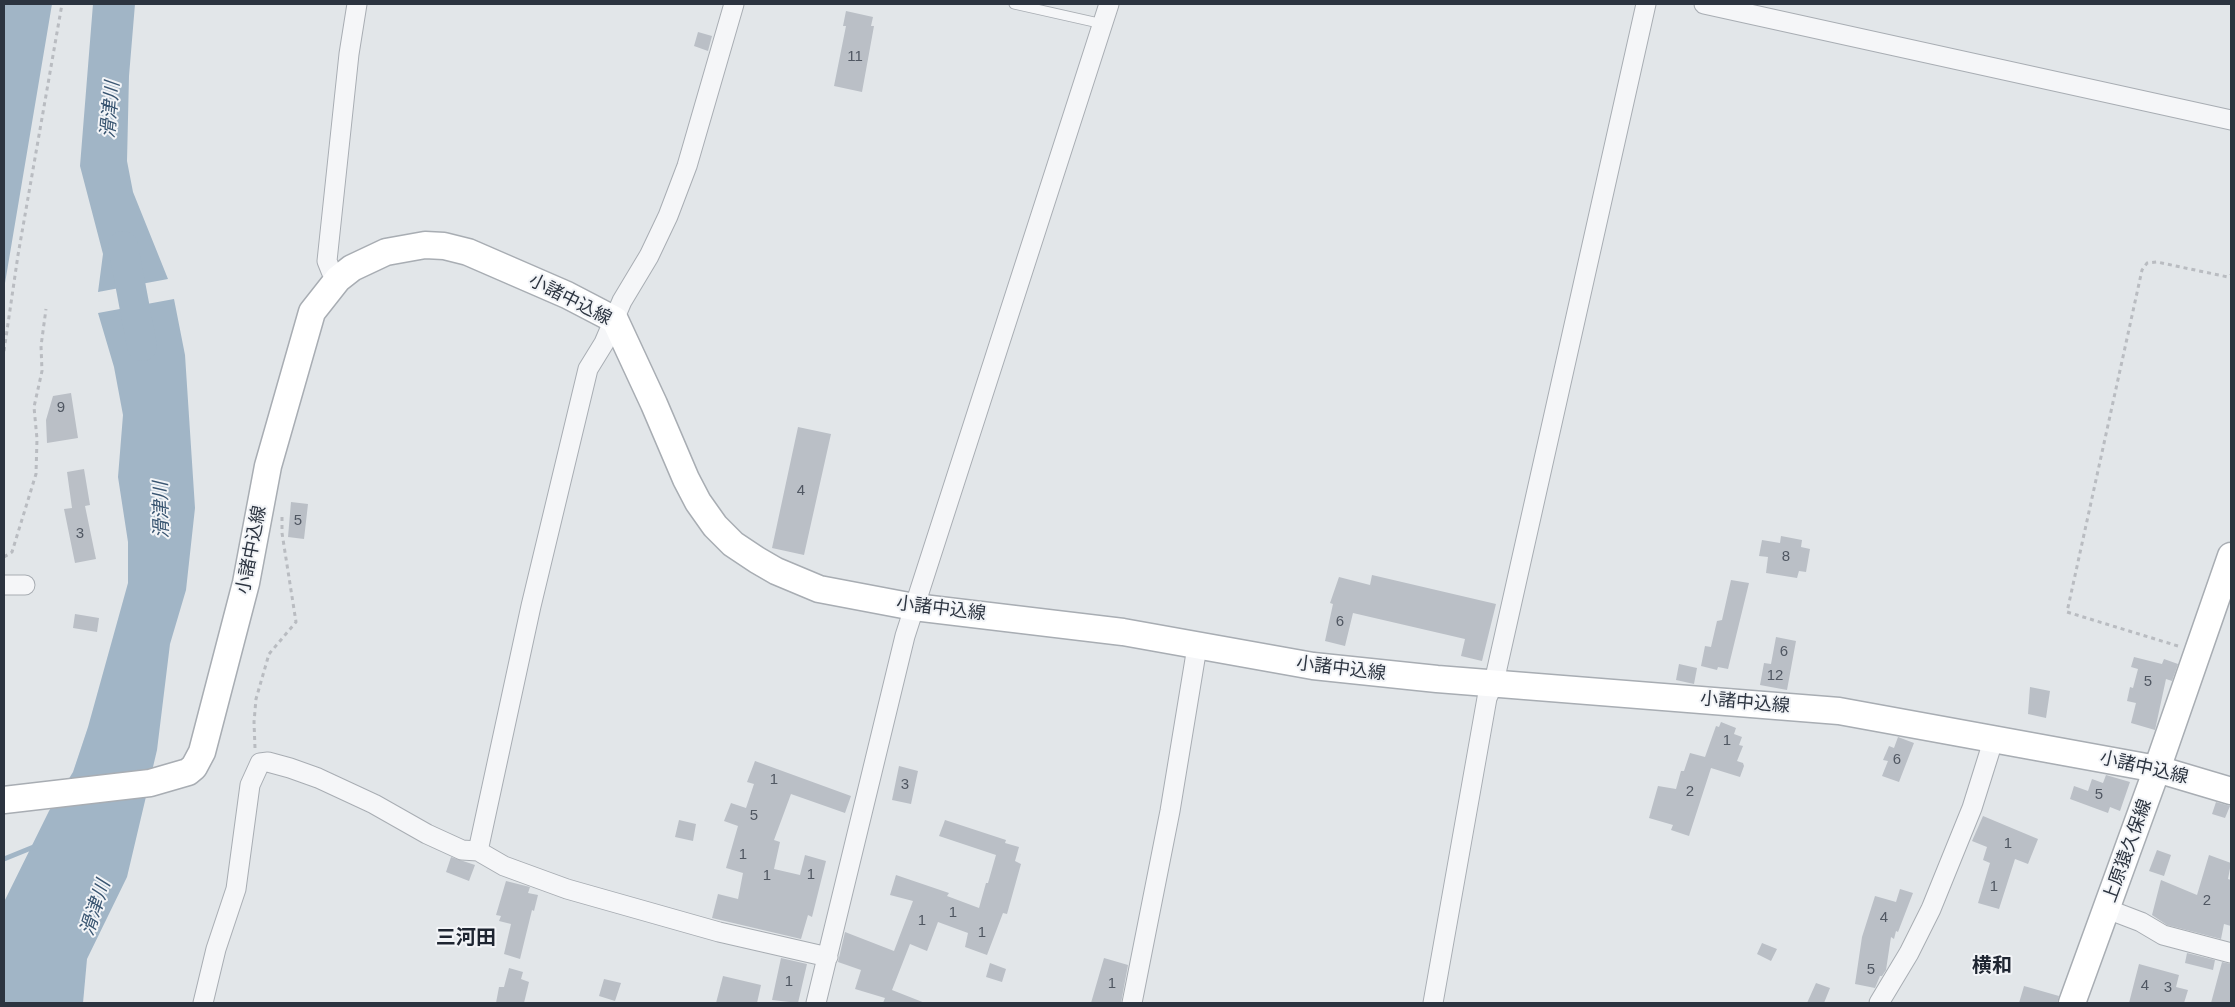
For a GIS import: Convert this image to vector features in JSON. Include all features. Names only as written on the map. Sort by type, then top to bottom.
[{"type":"main road","name":"小諸中込線","points":[[4,800],[150,783],[181,775],[194,767],[202,752],[246,583],[268,466],[312,312],[338,279],[352,268],[386,252],[425,245],[444,246],[468,252],[567,296],[615,320],[698,502],[715,526],[733,544],[776,571],[819,589],[914,607],[1075,625],[1313,666],[1437,679],[1494,682],[1839,711],[2157,769],[2231,791]]},
{"type":"main road","name":"上原猿久保線","points":[[2072,1003],[2157,769],[2231,556]]},
{"type":"street","points":[[338,279],[331,271],[327,261],[356,4]]},
{"type":"street","points":[[478,851],[530,606],[588,369],[604,343],[622,301],[649,256],[668,216],[687,166],[734,4]]},
{"type":"street","points":[[816,1003],[905,636],[1109,4]]},
{"type":"street","points":[[1433,1003],[1487,698],[1494,682],[1646,4]]},
{"type":"street","points":[[1704,4],[2231,120]]},
{"type":"street","points":[[4,585],[25,585]]},
{"type":"street","points":[[1132,1003],[1170,811],[1197,647]]},
{"type":"street","points":[[1879,1003],[1909,954],[1931,909],[1972,808],[1994,738]]},
{"type":"street","points":[[203,1003],[216,949],[236,889],[250,785],[260,763],[268,762],[318,778],[374,804],[427,834],[462,850],[478,851],[504,866],[566,889],[719,932],[828,957]]},
{"type":"street","points":[[2106,909],[2141,922],[2163,935],[2231,952]]},
{"type":"lane","points":[[1014,4],[1102,24]]},
{"type":"path","points":[[4,351],[18,255],[62,4]]},
{"type":"path","points":[[2198,652],[2067,612],[2142,270],[2147,263],[2157,262],[2228,276],[2231,275]]},
{"type":"path","points":[[4,557],[12,552],[36,474],[37,438],[34,407],[42,371],[41,346],[46,309]]},
{"type":"path","points":[[260,763],[255,753],[254,722],[256,699],[269,654],[296,622],[282,533],[282,511]]},
{"type":"water","points":[[4,4],[52,4],[4,289]]},
{"type":"water","points":[[93,4],[135,4],[129,76],[127,161],[133,192],[168,279],[98,292],[103,254],[80,166]]},
{"type":"water","points":[[174,299],[185,355],[195,508],[186,590],[170,644],[157,750],[127,877],[87,959],[83,1003],[4,1003],[4,902],[49,811],[73,772],[88,727],[128,583],[128,542],[118,477],[123,415],[114,367],[98,313]]},
{"type":"building","points":[[846,11],[873,17],[871,26],[874,26],[862,92],[834,86],[846,26],[843,26]]},
{"type":"building","points":[[698,32],[712,36],[708,51],[694,46]]},
{"type":"building","points":[[71,393],[78,438],[47,443],[46,420],[53,396]]},
{"type":"building","points":[[798,427],[831,434],[804,555],[772,548]]},
{"type":"building","points":[[84,469],[90,505],[85,506],[96,559],[75,563],[64,509],[72,508],[67,472]]},
{"type":"building","points":[[291,502],[308,504],[304,539],[288,537]]},
{"type":"building","points":[[1781,536],[1802,540],[1801,547],[1810,549],[1806,572],[1799,571],[1797,578],[1766,573],[1768,557],[1759,556],[1762,540],[1780,543]]},
{"type":"building","points":[[1372,575],[1496,604],[1482,661],[1461,656],[1465,639],[1353,613],[1345,646],[1325,641],[1333,604],[1330,603],[1339,577],[1370,585]]},
{"type":"building","points":[[1731,580],[1749,583],[1728,669],[1718,667],[1717,670],[1701,666],[1705,646],[1711,647],[1717,621],[1722,620]]},
{"type":"building","points":[[75,614],[99,618],[97,632],[73,628]]},
{"type":"building","points":[[1776,637],[1796,641],[1787,690],[1760,685],[1764,663],[1771,664]]},
{"type":"building","points":[[2134,657],[2162,664],[2164,659],[2178,664],[2172,681],[2166,679],[2155,730],[2131,723],[2136,703],[2127,701],[2130,687],[2133,688],[2138,669],[2131,667]]},
{"type":"building","points":[[1679,664],[1697,668],[1694,684],[1676,680]]},
{"type":"building","points":[[2030,687],[2050,691],[2046,718],[2028,714]]},
{"type":"building","points":[[1721,722],[1736,728],[1734,734],[1742,737],[1739,745],[1743,746],[1737,761],[1743,763],[1744,766],[1740,777],[1711,768],[1689,836],[1671,830],[1673,825],[1649,818],[1658,786],[1676,789],[1681,771],[1684,771],[1690,753],[1705,757],[1716,726],[1719,727]]},
{"type":"building","points":[[1898,737],[1914,743],[1899,782],[1882,776],[1888,761],[1883,760],[1889,746],[1894,748]]},
{"type":"building","points":[[755,761],[851,796],[845,813],[791,794],[774,840],[780,842],[774,869],[800,875],[805,855],[826,861],[812,917],[808,915],[801,939],[712,918],[718,894],[738,899],[743,873],[726,868],[738,826],[724,821],[731,803],[746,808],[754,784],[747,782]]},
{"type":"building","points":[[899,766],[918,771],[911,804],[892,800]]},
{"type":"building","points":[[2106,775],[2130,782],[2120,811],[2110,807],[2108,813],[2070,799],[2074,786],[2088,791],[2092,779],[2103,783]]},
{"type":"building","points":[[2216,802],[2230,806],[2225,818],[2212,814]]},
{"type":"building","points":[[1983,816],[2038,839],[2028,864],[2015,859],[1999,909],[1978,903],[1990,863],[1983,860],[1987,847],[1972,841]]},
{"type":"building","points":[[679,820],[696,824],[693,841],[675,837]]},
{"type":"building","points":[[945,820],[1006,840],[1005,843],[1019,847],[1015,861],[1021,864],[1007,914],[1003,913],[987,955],[965,947],[968,933],[938,922],[927,951],[910,944],[892,990],[925,1003],[883,1003],[885,998],[855,989],[861,970],[838,962],[845,932],[894,951],[913,901],[890,895],[896,875],[949,893],[947,896],[979,908],[986,883],[988,883],[996,855],[939,836]]},
{"type":"building","points":[[2157,850],[2171,855],[2164,876],[2149,871]]},
{"type":"building","points":[[2209,855],[2231,863],[2228,879],[2231,880],[2231,926],[2224,924],[2221,939],[2167,925],[2152,915],[2161,880],[2197,895]]},
{"type":"building","points":[[451,857],[475,865],[469,881],[446,872]]},
{"type":"building","points":[[506,881],[530,887],[528,893],[538,895],[534,911],[532,910],[520,959],[504,954],[511,924],[499,921],[501,916],[496,915]]},
{"type":"building","points":[[1900,889],[1913,893],[1898,932],[1896,931],[1894,939],[1891,937],[1886,970],[1880,976],[1875,988],[1855,984],[1862,937],[1875,896],[1896,902]]},
{"type":"building","points":[[1762,943],[1777,949],[1771,961],[1757,954]]},
{"type":"building","points":[[2187,953],[2215,960],[2213,970],[2185,963]]},
{"type":"building","points":[[781,958],[807,964],[798,1003],[772,1000]]},
{"type":"building","points":[[1104,958],[1128,965],[1121,1003],[1091,1003]]},
{"type":"building","points":[[2222,962],[2231,964],[2231,1003],[2211,1003]]},
{"type":"building","points":[[990,963],[1006,969],[1002,982],[986,977]]},
{"type":"building","points":[[2139,964],[2179,975],[2176,987],[2188,990],[2184,1003],[2129,1003]]},
{"type":"building","points":[[509,968],[523,972],[521,979],[529,982],[524,1003],[496,1003],[499,987],[504,987]]},
{"type":"building","points":[[723,976],[761,985],[757,1003],[716,1003]]},
{"type":"building","points":[[604,979],[621,983],[615,1001],[599,996]]},
{"type":"building","points":[[1816,983],[1830,988],[1824,1003],[1807,1003]]},
{"type":"building","points":[[2024,986],[2059,996],[2057,1003],[2019,1003]]},
{"type":"waterway","name":"滑津川","points":[[123,246],[142,346]]},
{"type":"waterway","points":[[4,859],[36,846]]},
{"type":"district","name":"三河田","points":[[466,938]]},
{"type":"district","name":"横和","points":[[1992,966]]}]
